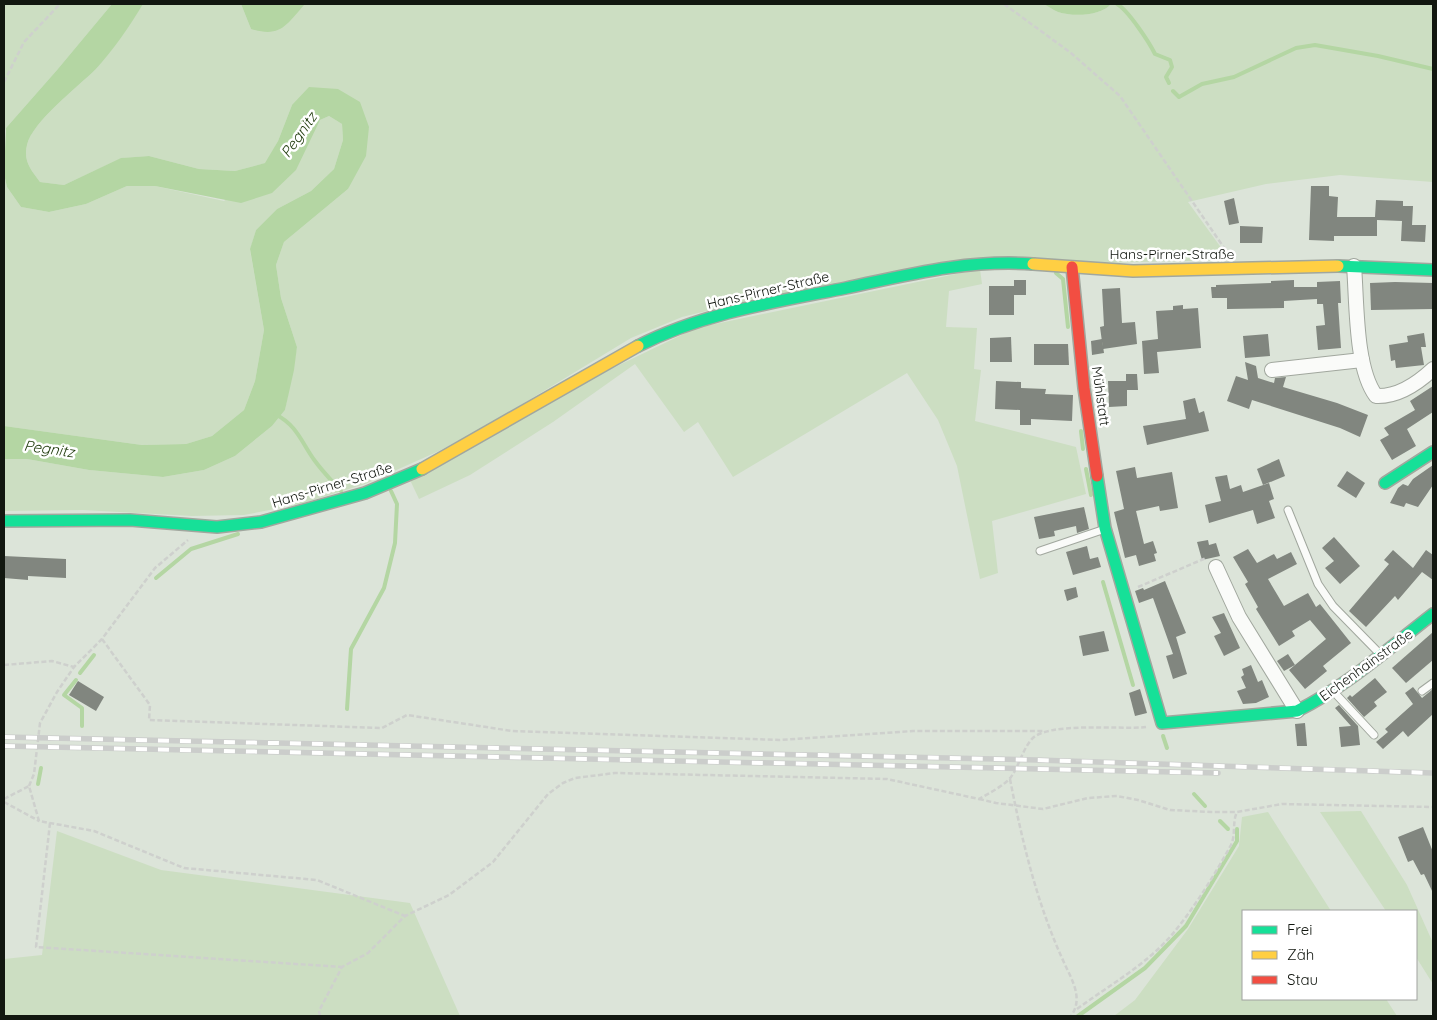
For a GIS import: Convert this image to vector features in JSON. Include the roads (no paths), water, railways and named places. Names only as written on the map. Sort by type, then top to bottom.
[{"type":"street","name":"Hans-Pirner-Straße","points":[[4,521],[130,520],[196,526],[237,526],[261,522],[382,487],[412,474],[455,452],[606,362],[660,335],[723,313],[954,266],[1012,262],[1133,270],[1354,266],[1433,270]]},
{"type":"street","points":[[1354,266],[1362,360],[1370,388],[1376,396],[1385,396],[1406,388],[1424,379],[1433,370]]},
{"type":"street","name":"Mühlstatt","points":[[1072,267],[1084,388],[1105,528],[1162,723]]},
{"type":"street","points":[[1272,370],[1362,360]]},
{"type":"street","points":[[1385,483],[1433,452]]},
{"type":"street","points":[[1216,567],[1238,617],[1296,711]]},
{"type":"street","name":"Eichenhainstraße","points":[[1162,723],[1296,711],[1333,691],[1432,618]]},
{"type":"lane","points":[[1288,510],[1318,584],[1333,606],[1381,655]]},
{"type":"lane","points":[[1040,551],[1105,528]]},
{"type":"lane","points":[[1422,691],[1433,683]]},
{"type":"lane","points":[[1333,691],[1374,735]]},
{"type":"water","name":"Pegnitz","points":[[112,4],[143,4],[121,38],[102,62],[47,115],[31,136],[27,145],[26,156],[31,169],[40,182],[64,185],[121,158],[149,156],[199,169],[235,171],[265,163],[278,141],[292,105],[309,87],[338,89],[360,102],[369,127],[366,156],[348,189],[284,242],[276,265],[281,298],[297,347],[285,410],[272,426],[235,456],[204,470],[163,477],[89,470],[27,459],[4,459],[4,426],[142,445],[186,444],[212,436],[244,410],[255,381],[264,330],[250,249],[256,230],[277,209],[311,191],[334,169],[343,140],[342,124],[329,116],[320,120],[296,170],[272,193],[241,203],[155,186],[127,186],[86,204],[49,212],[21,207],[7,187],[4,174],[6,128]]},
{"type":"water","points":[[241,4],[305,4],[282,28],[269,32],[251,29]]},
{"type":"water","points":[[1043,4],[1111,4],[1101,11],[1094,13],[1071,15],[1058,12]]},
{"type":"waterway","points":[[1117,4],[1132,19],[1155,54],[1170,60],[1172,67],[1166,77],[1169,83]]},
{"type":"waterway","points":[[1173,91],[1179,97],[1202,84],[1234,77],[1296,48],[1315,45],[1378,56],[1433,69]]},
{"type":"waterway","points":[[1056,273],[1063,279],[1068,327]]},
{"type":"waterway","points":[[275,414],[294,429],[318,465],[341,491]]},
{"type":"waterway","points":[[1081,431],[1083,449]]},
{"type":"waterway","points":[[1086,469],[1091,495]]},
{"type":"waterway","points":[[347,709],[351,649],[384,588],[395,543],[397,504],[391,491]]},
{"type":"waterway","points":[[156,578],[191,549],[238,534]]},
{"type":"waterway","points":[[1103,582],[1133,685]]},
{"type":"waterway","points":[[80,673],[94,655]]},
{"type":"waterway","points":[[76,680],[64,695],[82,708],[82,726]]},
{"type":"waterway","points":[[1163,736],[1167,748]]},
{"type":"waterway","points":[[38,784],[41,768]]},
{"type":"waterway","points":[[1194,794],[1205,806]]},
{"type":"waterway","points":[[1220,821],[1228,829]]},
{"type":"waterway","points":[[1078,1016],[1145,968],[1186,926],[1237,841],[1237,829]]},
{"type":"railway","points":[[4,737],[1037,760],[1433,773]]},
{"type":"railway","points":[[4,746],[1218,773]]}]
